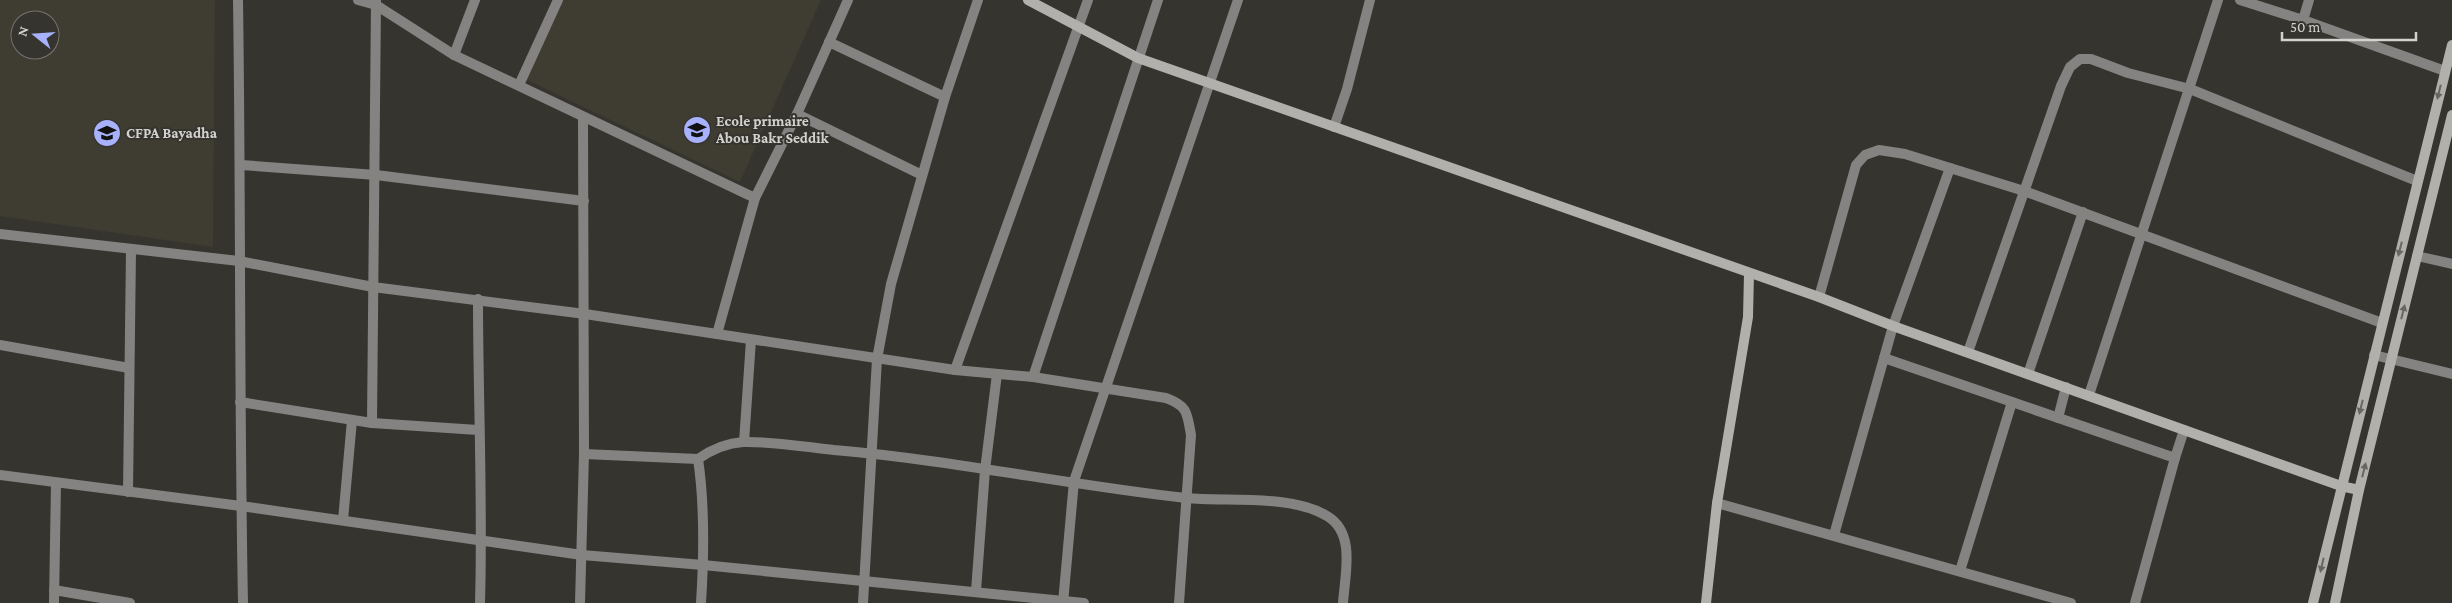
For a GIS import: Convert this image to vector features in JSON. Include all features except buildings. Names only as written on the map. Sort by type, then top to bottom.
[{"type":"street","points":[[238,0],[241,165],[239,261],[243,603]]},
{"type":"street","points":[[358,0],[376,2],[454,55],[754,198]]},
{"type":"street","points":[[454,55],[474,0]]},
{"type":"street","points":[[519,85],[558,0]]},
{"type":"street","points":[[717,334],[754,198],[797,114],[848,0]]},
{"type":"street","points":[[863,603],[877,359],[891,284],[945,96],[978,0]]},
{"type":"street","points":[[1028,0],[1138,58],[1211,82],[1749,274],[1819,297],[1893,326],[2340,486],[2359,490]]},
{"type":"street","points":[[955,370],[1088,0]]},
{"type":"street","points":[[1033,377],[1158,0]]},
{"type":"street","points":[[1063,602],[1074,481],[1238,0]]},
{"type":"street","points":[[1334,127],[1347,89],[1370,0]]},
{"type":"street","points":[[2089,395],[2218,0]]},
{"type":"street","points":[[2240,0],[2303,20],[2445,71]]},
{"type":"street","points":[[2303,20],[2308,0]]},
{"type":"street","points":[[372,423],[376,175],[376,2]]},
{"type":"street","points":[[830,42],[945,96]]},
{"type":"street","points":[[2313,603],[2340,486],[2452,45]]},
{"type":"street","points":[[1968,352],[2062,86],[2070,67],[2080,59],[2091,60],[2190,88],[2417,181]]},
{"type":"street","points":[[797,114],[922,175]]},
{"type":"street","points":[[2335,603],[2359,490],[2452,114]]},
{"type":"street","points":[[580,603],[585,314],[583,118]]},
{"type":"street","points":[[1819,297],[1856,165],[1865,155],[1879,150],[1905,154],[2024,191],[2382,323]]},
{"type":"street","points":[[241,165],[376,175],[584,201]]},
{"type":"street","points":[[1834,535],[1893,326],[1950,168]]},
{"type":"street","points":[[2028,374],[2083,212]]},
{"type":"street","points":[[0,234],[239,261],[373,287],[478,299],[877,359],[955,370],[1033,377],[1166,398],[1180,403],[1187,412],[1191,435],[1179,603]]},
{"type":"street","points":[[128,492],[131,250]]},
{"type":"street","points":[[2417,256],[2452,264]]},
{"type":"street","points":[[1706,603],[1717,503],[1748,318],[1749,274]]},
{"type":"street","points":[[478,299],[478,430],[482,540],[480,603]]},
{"type":"street","points":[[744,442],[751,340]]},
{"type":"street","points":[[0,345],[129,368]]},
{"type":"street","points":[[2374,355],[2452,374]]},
{"type":"street","points":[[1884,358],[2175,458]]},
{"type":"street","points":[[976,592],[985,470],[997,374]]},
{"type":"street","points":[[2058,418],[2066,387]]},
{"type":"street","points":[[240,402],[372,423],[478,430]]},
{"type":"street","points":[[1960,571],[2012,402]]},
{"type":"street","points":[[343,520],[352,420]]},
{"type":"street","points":[[2135,603],[2184,430]]},
{"type":"street","points":[[584,454],[698,459],[710,451],[744,442],[871,453],[1187,498],[1260,500],[1306,508],[1327,515],[1339,525],[1346,544],[1343,603]]},
{"type":"street","points":[[698,459],[703,565],[701,603]]},
{"type":"street","points":[[0,476],[343,520],[582,556],[703,565],[1084,603]]},
{"type":"street","points":[[54,603],[56,483]]},
{"type":"street","points":[[1717,503],[2071,603]]},
{"type":"street","points":[[54,590],[130,603]]},
{"type":"shaded area","name":"CFPA Bayadha","points":[[0,0],[215,0],[213,247],[0,216]]},
{"type":"shaded area","name":"Ecole primaire Abou Bakr Seddik","points":[[553,0],[821,0],[740,182],[521,77]]},
{"type":"place","name":"Ecole primaire Abou Bakr Seddik","points":[[697,130]]},
{"type":"place","name":"CFPA Bayadha","points":[[107,133]]}]
